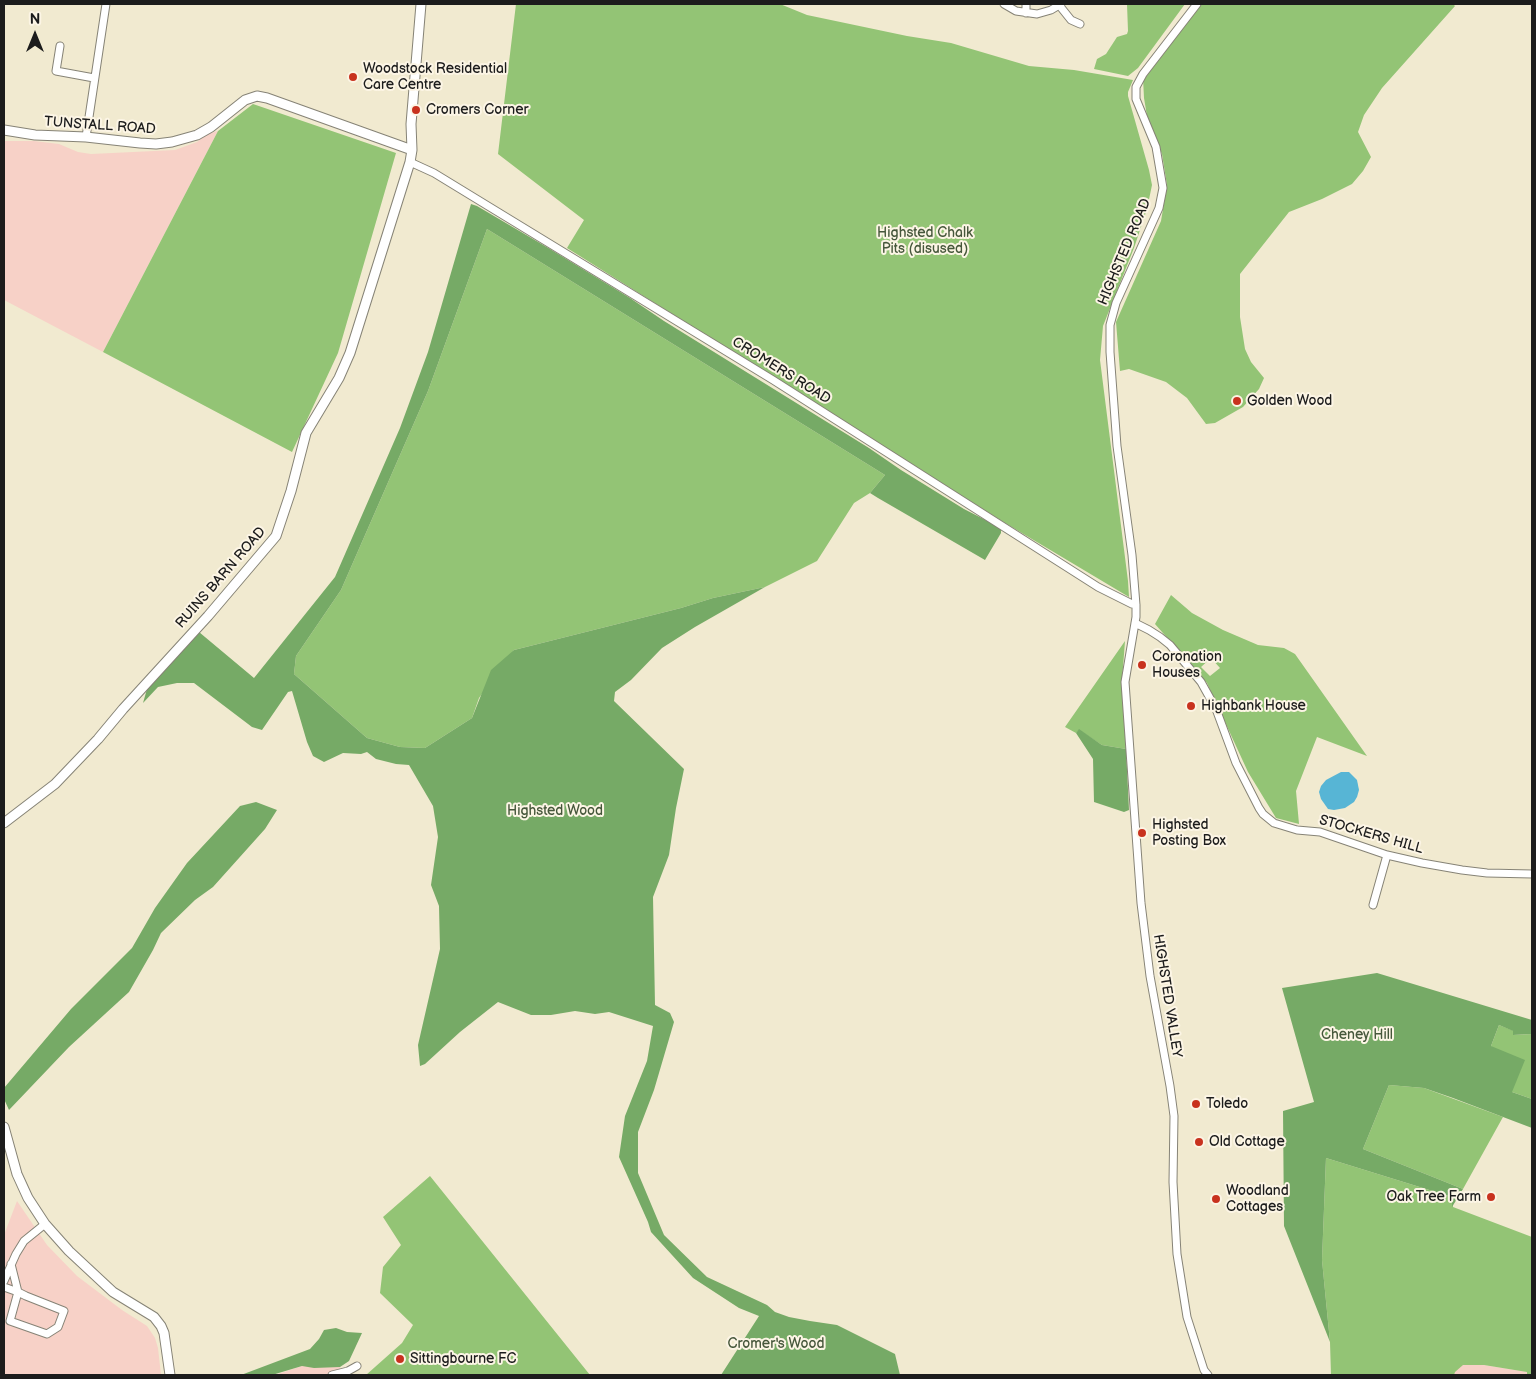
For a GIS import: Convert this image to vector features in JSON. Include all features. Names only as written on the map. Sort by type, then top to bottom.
[{"type":"street","points":[[86,137],[106,4]]},
{"type":"street","name":"RUINS BARN ROAD","points":[[4,823],[55,784],[98,739],[208,616],[276,536],[291,491],[306,432],[338,378],[350,352],[410,162],[412,150],[411,124],[421,4]]},
{"type":"street","points":[[1004,4],[1016,11],[1026,13],[1043,13],[1060,4],[1071,20],[1080,24]]},
{"type":"street","points":[[1026,4],[1026,13]]},
{"type":"street","name":"HIGHSTED ROAD","points":[[1134,623],[1136,605],[1132,555],[1117,446],[1111,381],[1110,325],[1116,303],[1159,208],[1163,188],[1156,147],[1136,99],[1136,87],[1142,74],[1197,4]]},
{"type":"street","points":[[60,46],[56,71],[94,78]]},
{"type":"street","name":"TUNSTALL ROAD","points":[[4,130],[34,135],[86,137],[156,144],[184,140],[197,135],[211,127],[245,100],[257,96],[412,150]]},
{"type":"street","name":"CROMERS ROAD","points":[[410,162],[434,173],[773,380],[1098,587],[1136,605]]},
{"type":"street","name":"STOCKERS HILL","points":[[1134,623],[1160,636],[1201,682],[1216,709],[1236,763],[1264,814],[1274,823],[1297,830],[1320,832],[1387,855],[1462,870],[1487,873],[1532,874]]},
{"type":"street","name":"HIGHSTED VALLEY","points":[[1134,623],[1125,682],[1141,903],[1150,976],[1174,1116],[1173,1182],[1177,1254],[1187,1317],[1205,1373]]},
{"type":"street","points":[[1373,905],[1387,855]]},
{"type":"street","points":[[4,1127],[17,1174],[28,1198],[45,1224],[80,1262],[113,1292],[154,1317],[164,1333],[170,1375]]},
{"type":"street","points":[[4,1280],[24,1241],[45,1224]]},
{"type":"street","points":[[4,1287],[18,1292],[64,1311],[58,1327],[47,1334],[10,1321],[18,1292],[11,1264]]},
{"type":"street","points":[[332,1375],[348,1371],[357,1366]]},
{"type":"shaded area","points":[[218,131],[103,352],[4,300],[4,141],[34,141],[59,144],[78,152],[91,154],[175,150],[197,142],[207,134]]},
{"type":"shaded area","points":[[17,1201],[47,1245],[77,1276],[122,1310],[147,1326],[155,1338],[158,1348],[161,1375],[4,1375],[4,1235]]},
{"type":"shaded area","points":[[1462,1365],[1484,1365],[1528,1372],[1527,1375],[1454,1375],[1454,1372]]},
{"type":"shaded area","points":[[302,1366],[340,1367],[340,1375],[275,1375]]},
{"type":"green space","name":"Highsted Chalk Pits (disused)","points":[[516,4],[780,4],[807,15],[907,36],[951,43],[1029,66],[1074,70],[1133,80],[1128,96],[1152,185],[1147,209],[1134,248],[1103,326],[1100,360],[1129,597],[1005,523],[567,248],[584,220],[498,154]]},
{"type":"green space","points":[[1127,4],[1185,4],[1138,68],[1128,76],[1094,69],[1097,59],[1106,54],[1117,37],[1127,34]]},
{"type":"green space","points":[[1200,4],[1453,4],[1455,6],[1382,88],[1364,115],[1358,132],[1371,157],[1363,171],[1352,184],[1322,199],[1289,212],[1240,274],[1240,317],[1245,349],[1251,362],[1264,378],[1259,389],[1243,407],[1215,423],[1206,424],[1187,398],[1166,382],[1129,369],[1120,371],[1116,322],[1161,221],[1167,185],[1162,154],[1148,122],[1143,78]]},
{"type":"green space","points":[[253,104],[396,153],[338,353],[292,452],[103,352],[218,131]]},
{"type":"green space","name":"Highsted Wood","points":[[471,204],[630,298],[964,509],[1001,528],[1001,533],[985,560],[878,498],[870,493],[885,475],[487,229],[428,391],[341,590],[296,656],[294,674],[367,738],[400,747],[425,748],[472,718],[491,670],[514,650],[681,608],[713,598],[765,587],[662,648],[631,680],[615,692],[614,701],[684,769],[669,855],[653,897],[655,1005],[670,1013],[674,1022],[654,1090],[638,1132],[638,1173],[664,1235],[707,1277],[767,1305],[775,1312],[789,1317],[837,1325],[895,1354],[900,1375],[721,1375],[759,1316],[739,1308],[693,1278],[651,1232],[619,1157],[625,1116],[647,1061],[653,1026],[609,1012],[595,1014],[575,1011],[551,1015],[531,1015],[498,1002],[460,1032],[425,1064],[420,1066],[418,1045],[440,949],[439,906],[431,885],[438,837],[433,806],[409,765],[376,759],[367,752],[361,754],[343,753],[324,762],[313,756],[292,691],[288,692],[262,730],[252,727],[194,683],[177,683],[158,687],[143,703],[147,689],[199,632],[254,678],[335,577],[400,428],[428,352]]},
{"type":"green space","points":[[487,229],[885,475],[870,493],[854,503],[817,561],[765,587],[713,598],[681,608],[514,650],[479,698],[472,718],[425,748],[400,747],[367,738],[294,674],[296,656],[341,590],[428,391]]},
{"type":"green space","points":[[1171,595],[1192,613],[1223,630],[1258,645],[1284,648],[1295,654],[1367,756],[1317,737],[1296,791],[1299,824],[1276,818],[1248,772],[1207,683],[1155,624]],"holes":[[[1211,658],[1220,668],[1210,676],[1201,667]]]},
{"type":"green space","points":[[1125,641],[1122,681],[1126,749],[1102,745],[1079,730],[1076,733],[1065,727]]},
{"type":"green space","points":[[1079,729],[1102,745],[1126,749],[1129,810],[1124,812],[1094,802],[1093,759],[1076,733]]},
{"type":"green space","points":[[256,802],[277,810],[265,829],[213,887],[195,900],[161,933],[129,992],[69,1047],[9,1110],[4,1099],[4,1088],[71,1009],[132,948],[155,908],[187,863],[240,806]]},
{"type":"green space","name":"Cheney Hill","points":[[1377,973],[1532,1020],[1532,1034],[1513,1035],[1513,1031],[1499,1025],[1491,1046],[1525,1060],[1512,1092],[1532,1099],[1532,1128],[1424,1088],[1389,1085],[1363,1149],[1463,1189],[1452,1207],[1452,1197],[1326,1158],[1322,1260],[1330,1342],[1284,1226],[1283,1111],[1314,1102],[1282,988]]},
{"type":"green space","points":[[1499,1025],[1514,1031],[1514,1035],[1532,1034],[1532,1099],[1512,1092],[1491,1046]]},
{"type":"green space","points":[[1389,1085],[1424,1088],[1503,1117],[1463,1189],[1363,1149]]},
{"type":"green space","points":[[1326,1158],[1452,1197],[1453,1207],[1532,1237],[1531,1375],[1527,1375],[1527,1372],[1484,1365],[1463,1365],[1454,1375],[1331,1375],[1330,1342],[1322,1260]]},
{"type":"green space","points":[[430,1176],[590,1375],[366,1375],[402,1343],[413,1325],[380,1293],[383,1267],[401,1245],[383,1217]]},
{"type":"green space","points":[[336,1328],[347,1332],[362,1333],[349,1361],[340,1367],[314,1368],[302,1366],[272,1375],[241,1375],[310,1349],[324,1330]]},
{"type":"water","points":[[1341,772],[1349,772],[1357,780],[1359,790],[1357,797],[1354,802],[1345,808],[1328,809],[1321,799],[1319,792],[1321,786],[1326,780]]},
{"type":"place","name":"Woodstock Residential Care Centre","points":[[353,77]]},
{"type":"place","name":"Cromers Corner","points":[[416,110]]},
{"type":"place","name":"Golden Wood","points":[[1237,401]]},
{"type":"place","name":"Coronation Houses","points":[[1142,665]]},
{"type":"place","name":"Highbank House","points":[[1191,706]]},
{"type":"place","name":"Highsted Posting Box","points":[[1142,833]]},
{"type":"place","name":"Toledo","points":[[1196,1104]]},
{"type":"place","name":"Old Cottage","points":[[1199,1142]]},
{"type":"place","name":"Oak Tree Farm","points":[[1491,1197]]},
{"type":"place","name":"Woodland Cottages","points":[[1216,1199]]},
{"type":"place","name":"Sittingbourne FC","points":[[400,1359]]},
{"type":"park label","name":"Cromer's Wood","points":[[776,1344]]}]
